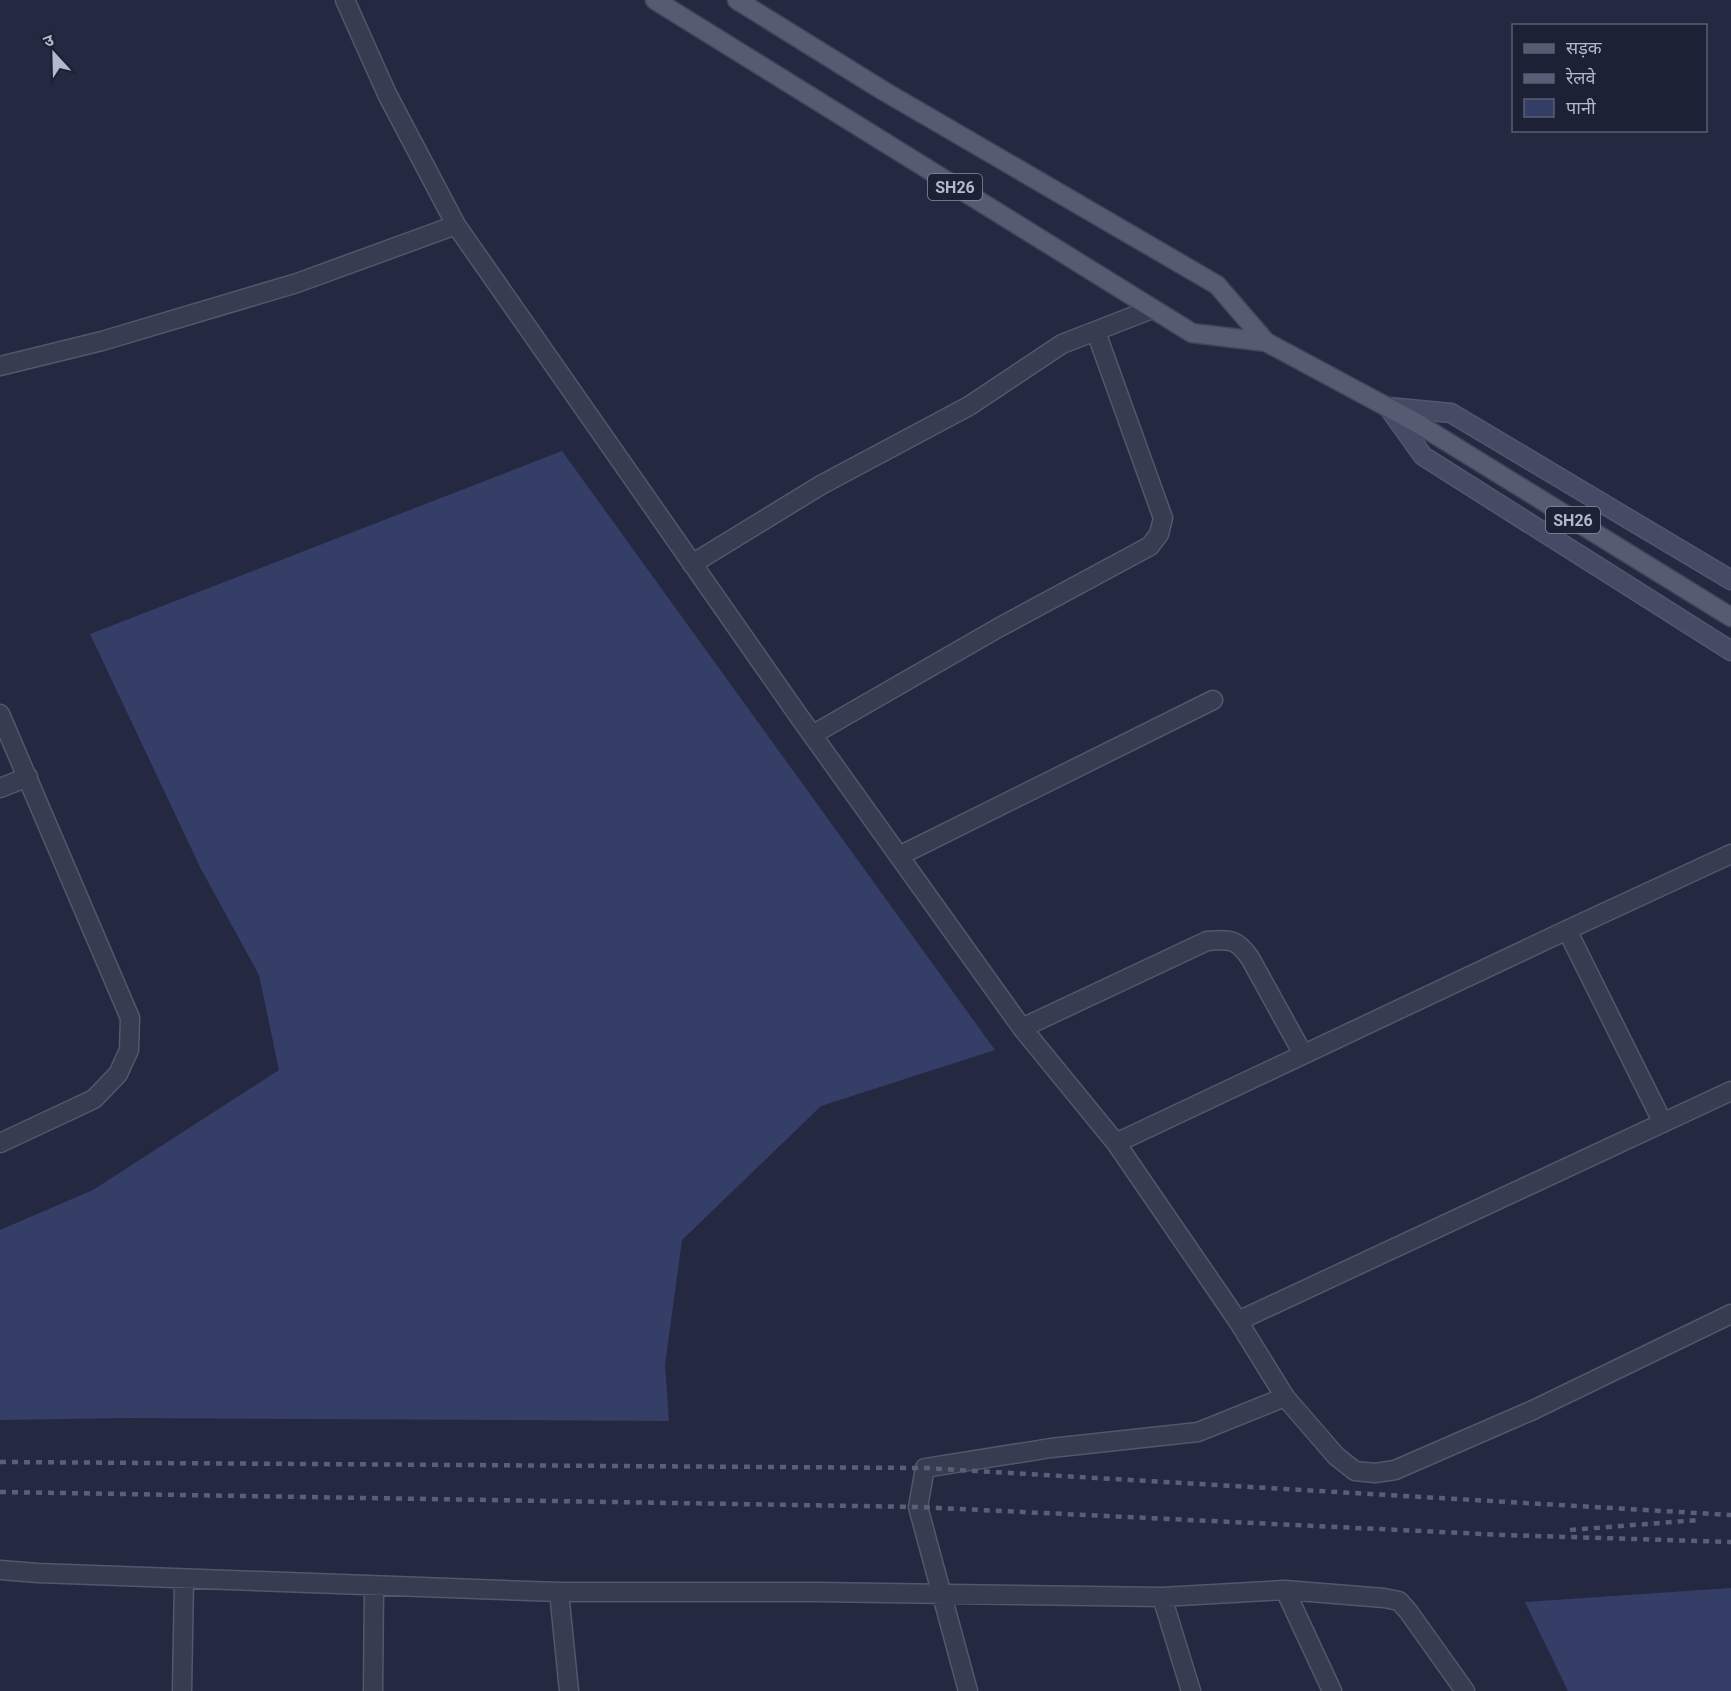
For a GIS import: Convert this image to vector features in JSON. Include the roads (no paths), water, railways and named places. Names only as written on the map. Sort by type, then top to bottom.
[{"type":"main road","name":"SH26","points":[[655,0],[1192,333],[1266,342],[1415,422],[1731,617]]},
{"type":"main road","name":"SH26","points":[[737,0],[882,90],[1217,285],[1266,342]]},
{"type":"street","points":[[345,0],[387,94],[456,225],[812,735],[1022,1028],[1116,1143],[1238,1321],[1285,1397],[1336,1456],[1355,1471],[1375,1473],[1395,1470],[1533,1410],[1731,1314]]},
{"type":"street","points":[[0,366],[102,341],[297,283],[456,225]]},
{"type":"street","points":[[692,564],[821,485],[969,406],[1062,344],[1152,309]]},
{"type":"street","points":[[812,735],[998,628],[1150,546],[1159,534],[1163,518],[1096,332]]},
{"type":"street","points":[[1388,407],[1450,412],[1731,580]]},
{"type":"street","points":[[1388,407],[1423,456],[1731,651]]},
{"type":"street","points":[[899,856],[1213,700]]},
{"type":"street","points":[[0,714],[130,1018],[129,1050],[118,1074],[94,1099],[0,1143]]},
{"type":"street","points":[[0,788],[28,777]]},
{"type":"street","points":[[1116,1143],[1731,854]]},
{"type":"street","points":[[1567,930],[1663,1123]]},
{"type":"street","points":[[1022,1028],[1208,941],[1228,939],[1241,945],[1250,958],[1303,1054]]},
{"type":"street","points":[[1238,1321],[1731,1091]]},
{"type":"street","points":[[968,1691],[940,1595],[918,1507],[925,1468],[1051,1448],[1198,1432],[1285,1397]]},
{"type":"street","points":[[0,1570],[559,1592],[817,1592],[1162,1597],[1285,1590],[1384,1598],[1399,1601],[1408,1611],[1465,1691]]},
{"type":"street","points":[[182,1691],[184,1579]]},
{"type":"street","points":[[373,1691],[374,1586]]},
{"type":"street","points":[[1285,1590],[1332,1691]]},
{"type":"street","points":[[559,1592],[568,1691]]},
{"type":"street","points":[[1162,1597],[1191,1691]]},
{"type":"water","points":[[562,451],[995,1050],[821,1106],[682,1240],[665,1365],[669,1421],[128,1418],[0,1420],[0,1230],[93,1190],[279,1070],[259,975],[201,869],[90,634]]},
{"type":"water","points":[[1731,1588],[1731,1691],[1568,1691],[1525,1602]]},
{"type":"railway","points":[[0,1462],[925,1468],[1731,1515]]},
{"type":"railway","points":[[0,1492],[918,1507],[1504,1535],[1731,1542]]},
{"type":"railway","points":[[1570,1530],[1698,1520]]}]
